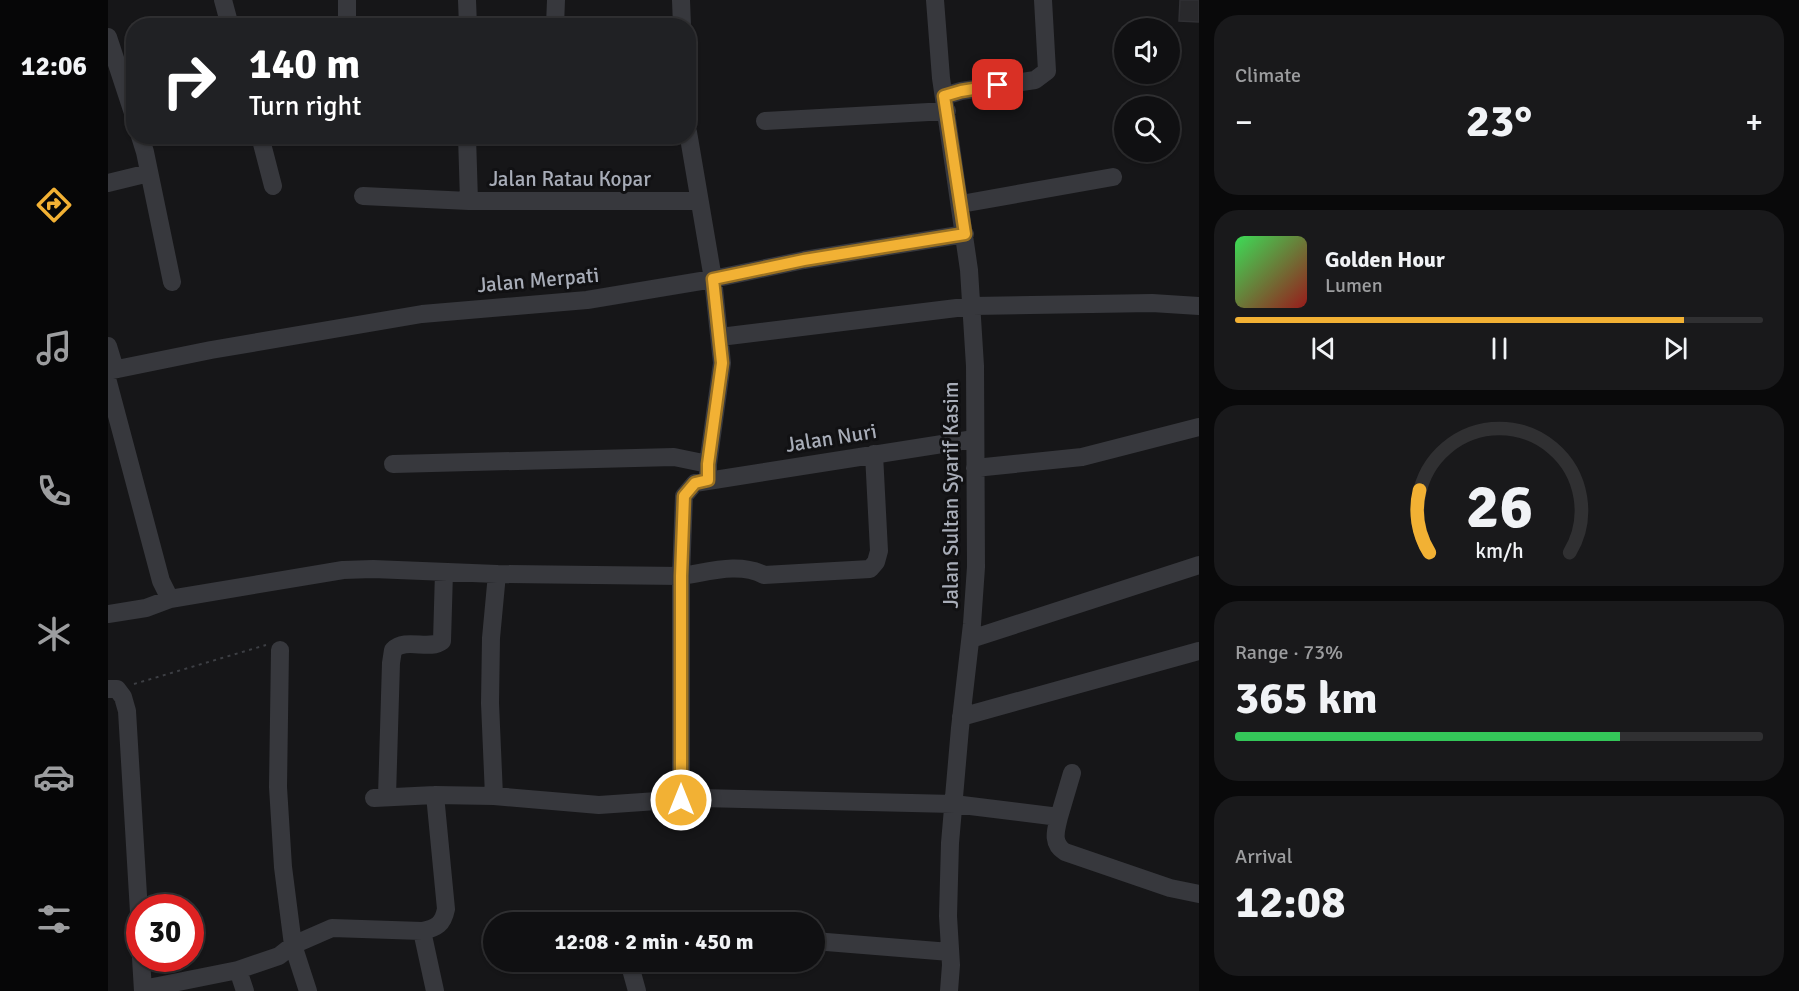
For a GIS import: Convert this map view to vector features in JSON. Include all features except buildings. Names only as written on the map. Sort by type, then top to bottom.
[{"type":"street","points":[[223,0],[228,18]]},
{"type":"street","points":[[347,0],[347,18]]},
{"type":"street","points":[[467,0],[468,18]]},
{"type":"street","points":[[555,18],[556,0]]},
{"type":"street","points":[[681,0],[682,18]]},
{"type":"street","name":"Jalan Sultan Syarif Kasim","points":[[935,0],[945,104],[961,204],[973,306],[976,567],[950,843],[949,991]]},
{"type":"street","points":[[765,121],[945,104],[961,91],[1035,80],[1047,71],[1043,0]]},
{"type":"street","points":[[108,37],[126,92]]},
{"type":"street","points":[[142,144],[172,282]]},
{"type":"street","points":[[262,144],[273,186]]},
{"type":"street","name":"Jalan Ratau Kopar","points":[[467,144],[468,201],[699,201]]},
{"type":"street","points":[[681,800],[681,576],[684,496],[704,476],[721,381],[720,337],[713,279],[690,144]]},
{"type":"street","points":[[108,183],[149,172]]},
{"type":"street","points":[[961,204],[1113,177]]},
{"type":"street","points":[[363,196],[468,201]]},
{"type":"street","name":"Jalan Merpati","points":[[110,374],[223,348],[440,311],[587,300],[713,279],[804,260],[965,234]]},
{"type":"street","points":[[720,337],[973,306],[1152,303],[1199,306]]},
{"type":"street","points":[[108,346],[110,374],[161,581],[170,599]]},
{"type":"street","points":[[975,468],[1082,457],[1199,427]]},
{"type":"street","name":"Jalan Nuri","points":[[704,476],[974,439]]},
{"type":"street","points":[[108,614],[146,608],[170,599],[343,570],[681,576],[739,568],[753,570],[764,575],[870,569],[876,562],[879,551],[874,454]]},
{"type":"street","points":[[393,464],[674,457],[704,476]]},
{"type":"street","points":[[970,639],[1199,565]]},
{"type":"street","points":[[444,572],[442,641],[435,644],[401,644],[393,650],[381,797],[494,796],[599,805],[701,798],[954,804],[1059,817]]},
{"type":"street","points":[[494,796],[490,703],[491,649],[497,574]]},
{"type":"street","points":[[280,650],[278,787],[283,867],[293,945],[308,991]]},
{"type":"street","points":[[961,717],[1199,651]]},
{"type":"street","points":[[112,689],[123,697],[127,711],[138,894]]},
{"type":"street","points":[[1072,774],[1055,839],[1060,849],[1170,888],[1199,894]]},
{"type":"street","points":[[142,972],[143,990],[238,970],[279,956],[293,945],[332,928],[422,931],[440,925],[446,909],[435,795]]},
{"type":"street","points":[[422,931],[435,991]]},
{"type":"street","points":[[825,942],[950,952]]},
{"type":"street","points":[[238,970],[245,991]]},
{"type":"street","points":[[632,972],[637,991]]},
{"type":"path","points":[[112,689],[263,645],[276,646],[280,650]]},
{"type":"route","points":[[681,800],[681,576],[684,496],[695,483],[708,480],[708,464],[722,363],[713,279],[804,260],[965,234],[944,96],[998,85]]}]
